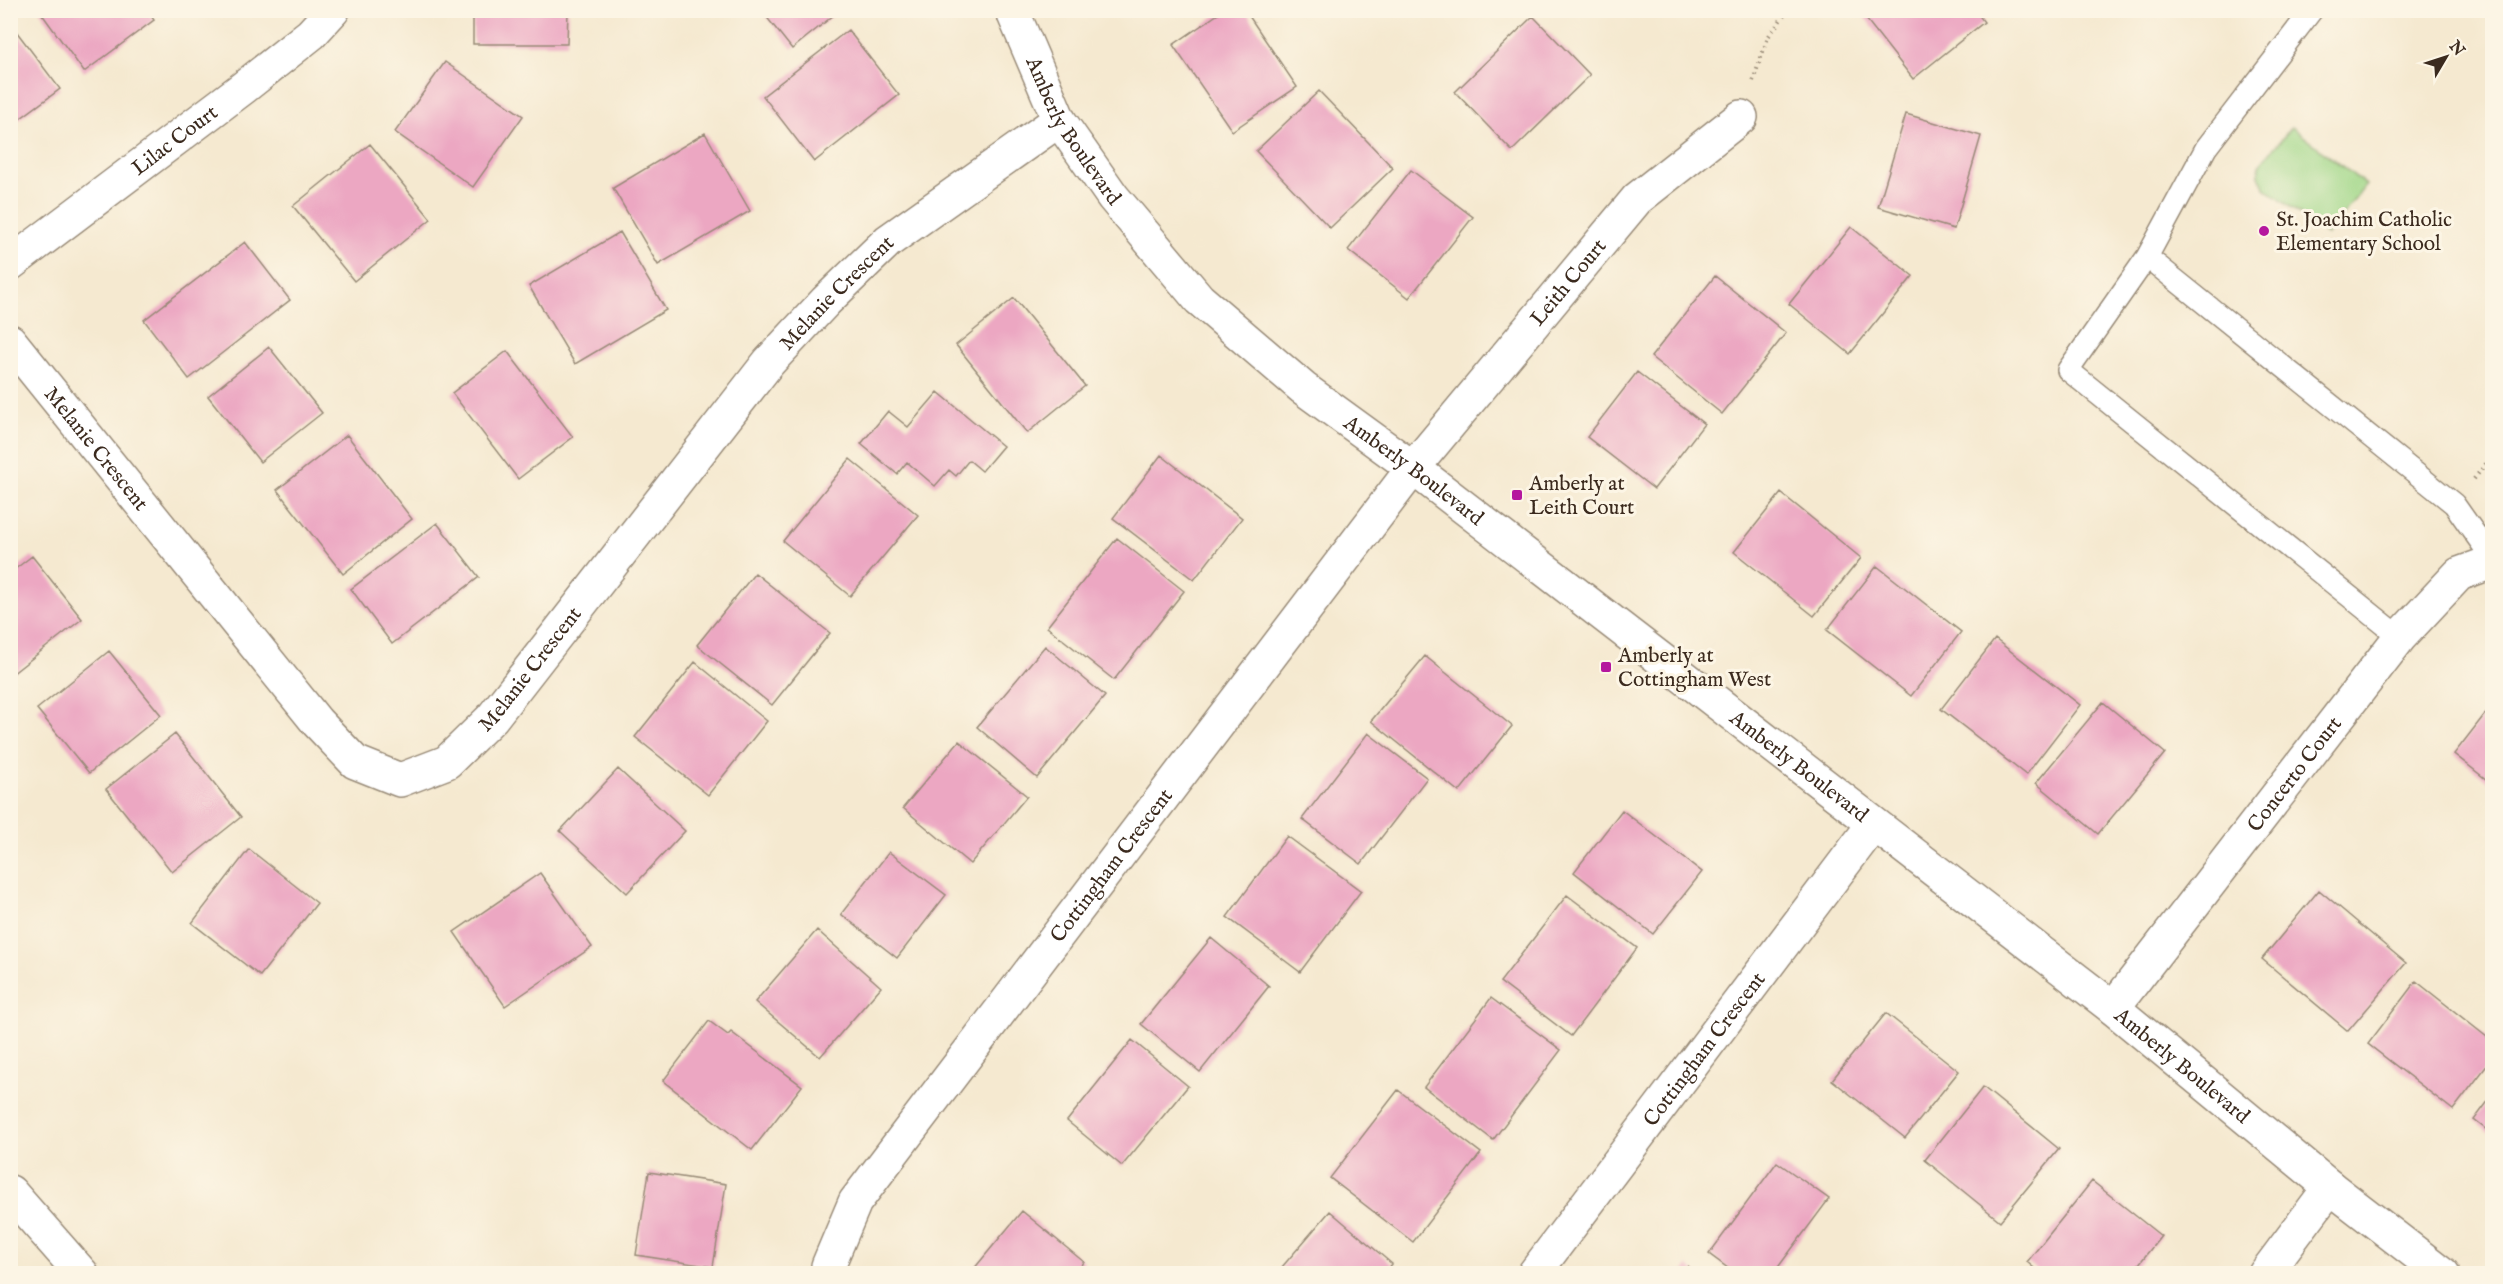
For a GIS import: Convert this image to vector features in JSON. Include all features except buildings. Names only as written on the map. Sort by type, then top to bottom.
[{"type":"main road","name":"Lilac Court","points":[[10,264],[243,88],[311,34],[333,10]]},
{"type":"main road","name":"Amberly Boulevard","points":[[1012,10],[1059,120],[1113,198],[1199,299],[1303,388],[1413,468],[2113,1008],[2330,1186],[2443,1274]]},
{"type":"main road","name":"Leith Court","points":[[1413,468],[1637,199],[1741,117]]},
{"type":"main road","name":"Melanie Crescent","points":[[10,341],[317,722],[355,762],[400,780],[447,762],[492,718],[769,362],[826,300],[888,241],[1059,120]]},
{"type":"main road","name":"Cottingham Crescent","points":[[831,1274],[828,1266],[855,1202],[1413,468]]},
{"type":"main road","name":"Concerto Court","points":[[2113,1008],[2400,637],[2459,574],[2493,560]]},
{"type":"main road","name":"Cottingham Crescent","points":[[1534,1274],[1873,825]]},
{"type":"main road","points":[[2265,1274],[2330,1186]]},
{"type":"main road","points":[[10,1192],[82,1274]]},
{"type":"lane","points":[[2312,10],[2206,148],[2147,257],[2068,370],[2400,637]]},
{"type":"lane","points":[[2147,257],[2454,504],[2493,560]]},
{"type":"path","points":[[1741,117],[1768,37],[1788,10]]},
{"type":"green space","points":[[2292,127],[2366,185],[2327,235],[2264,187],[2259,175],[2259,165]]},
{"type":"place","name":"St. Joachim Catholic Elementary School","points":[[2264,231]]},
{"type":"place","name":"Amberly at Leith Court","points":[[1517,495]]},
{"type":"place","name":"Amberly at Cottingham West","points":[[1606,667]]}]
